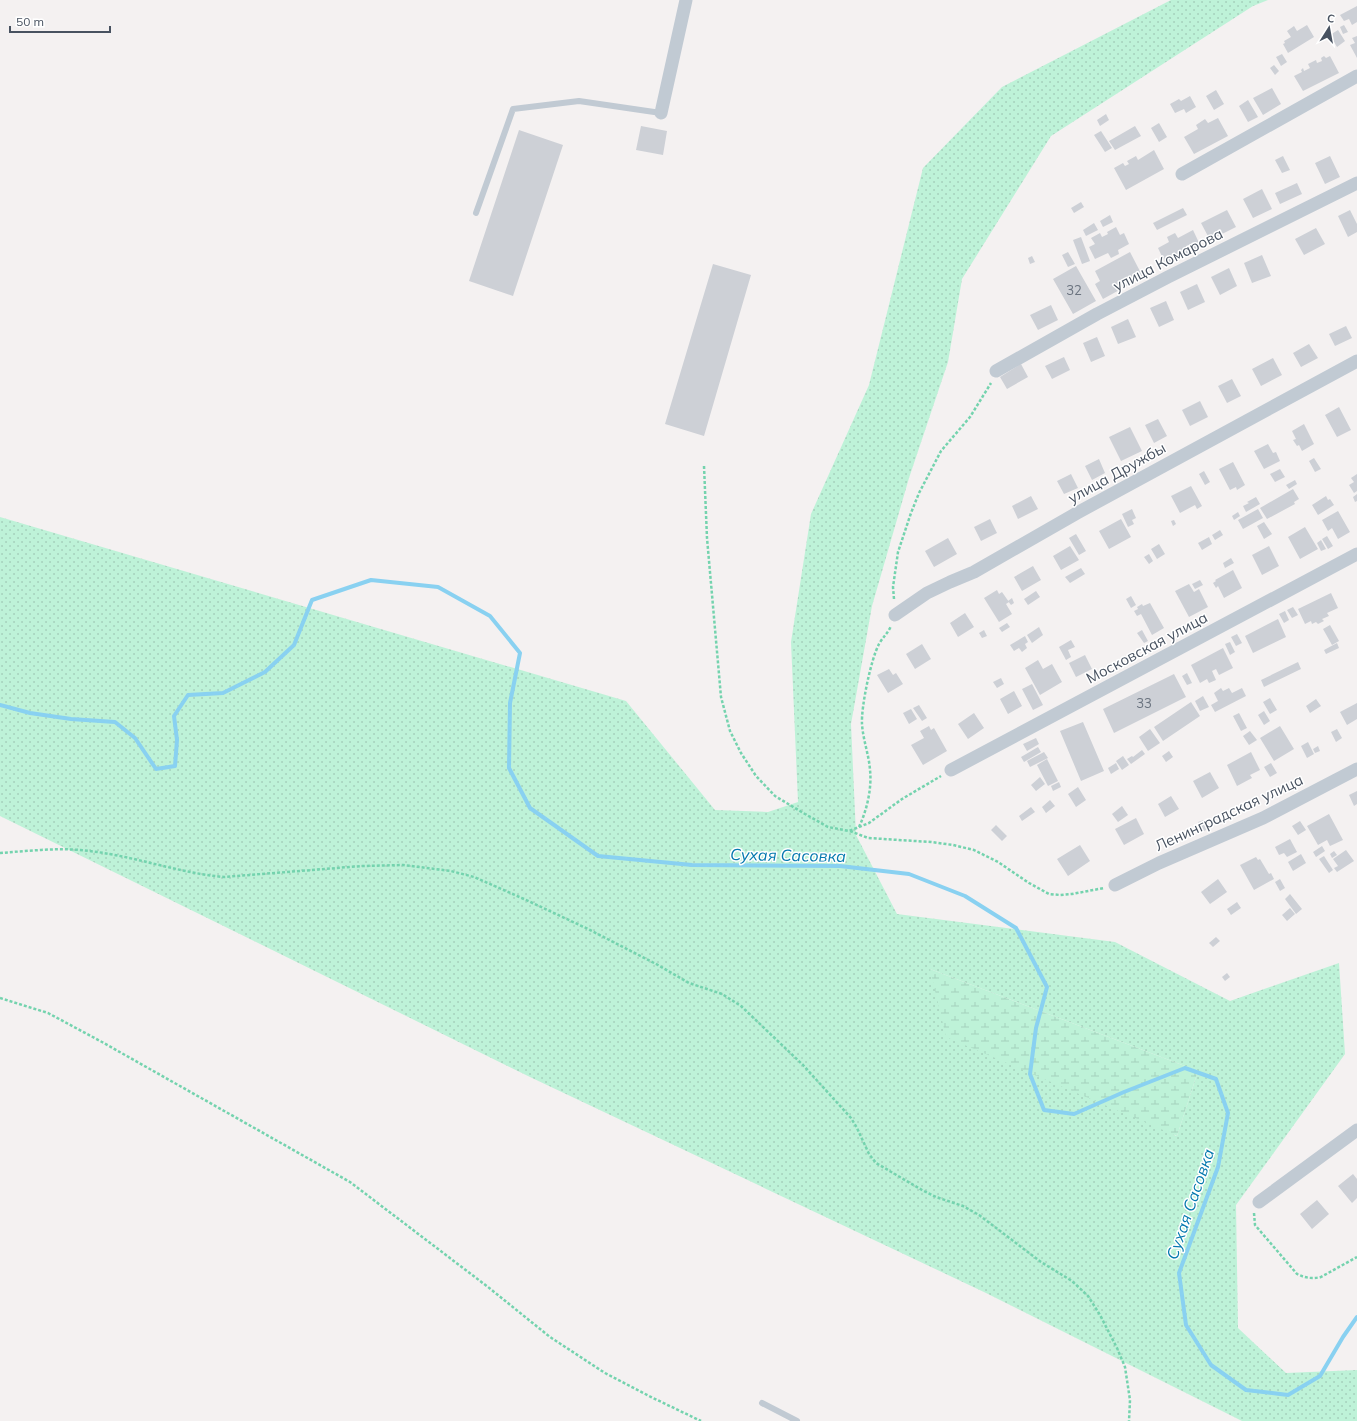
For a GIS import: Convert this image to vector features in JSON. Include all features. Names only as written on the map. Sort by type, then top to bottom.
[{"type":"street","points":[[661,113],[686,0]]},
{"type":"street","points":[[1182,174],[1357,76]]},
{"type":"street","name":"улица Комарова","points":[[996,371],[1097,314],[1168,277],[1357,183]]},
{"type":"street","name":"улица Дружбы","points":[[895,615],[927,593],[974,572],[1084,509],[1357,361]]},
{"type":"street","name":"Московская улица","points":[[951,770],[1357,554]]},
{"type":"street","name":"Ленинградская улица","points":[[1115,885],[1159,863],[1263,818],[1357,769]]},
{"type":"street","points":[[1259,1202],[1357,1130]]},
{"type":"lane","points":[[476,212],[513,109],[579,101],[661,113]]},
{"type":"lane","points":[[762,1403],[797,1421]]},
{"type":"path","points":[[704,466],[708,538],[721,697],[730,731],[741,753],[756,776],[775,796],[828,827],[849,831],[868,838],[931,842],[974,850],[998,862],[1029,883],[1049,894],[1072,894],[1115,885]]},
{"type":"path","points":[[849,831],[869,823],[902,799],[951,770]]},
{"type":"path","points":[[0,853],[48,850],[88,850],[127,857],[205,875],[224,877],[362,866],[403,865],[451,870],[474,877],[524,899],[595,933],[689,982],[722,994],[742,1006],[803,1065],[851,1118],[869,1154],[876,1162],[922,1190],[936,1197],[963,1206],[979,1215],[1041,1262],[1072,1281],[1088,1296],[1117,1348],[1125,1367],[1130,1400],[1129,1421]]},
{"type":"path","points":[[0,998],[48,1013],[350,1182],[488,1287],[550,1337],[605,1373],[701,1421]]},
{"type":"path","points":[[1259,1202],[1254,1211],[1253,1217],[1255,1225],[1297,1274],[1302,1277],[1315,1278],[1321,1276],[1357,1257]]},
{"type":"green space","points":[[1171,0],[1268,0],[1253,6],[1051,136],[962,279],[948,362],[909,478],[872,606],[851,724],[856,835],[897,914],[1115,942],[1230,1001],[1339,963],[1345,1054],[1236,1205],[1238,1328],[1286,1373],[1357,1370],[1357,1421],[1242,1421],[986,1293],[530,1077],[0,816],[0,517],[626,701],[715,810],[768,812],[798,802],[791,642],[811,514],[869,385],[923,168],[1002,87]],"holes":[[[930,969],[1198,1071],[1176,1136]]]},
{"type":"green space","points":[[930,969],[1198,1071],[1177,1136],[946,1037]]},
{"type":"building","points":[[1357,6],[1357,22],[1352,25],[1349,19],[1344,21],[1340,15]]},
{"type":"building","points":[[1307,25],[1314,37],[1288,53],[1283,44],[1285,43],[1284,41],[1291,37],[1287,31],[1294,26],[1297,31]]},
{"type":"building","points":[[1344,25],[1348,32],[1343,34],[1340,27]]},
{"type":"building","points":[[1338,30],[1345,41],[1337,47],[1330,35]]},
{"type":"building","points":[[1357,36],[1357,58],[1350,45],[1355,43],[1352,38]]},
{"type":"building","points":[[1282,54],[1287,62],[1281,66],[1276,57]]},
{"type":"building","points":[[1324,56],[1326,58],[1330,56],[1339,73],[1303,91],[1294,76],[1302,72],[1301,70],[1303,68],[1304,71],[1310,68],[1308,64],[1316,60],[1317,63],[1322,61],[1321,58]]},
{"type":"building","points":[[1274,65],[1279,71],[1275,75],[1270,68]]},
{"type":"building","points":[[1272,88],[1281,104],[1263,115],[1253,98]]},
{"type":"building","points":[[1216,90],[1224,104],[1214,110],[1206,96]]},
{"type":"building","points":[[1190,96],[1196,107],[1186,113],[1184,109],[1175,113],[1170,104],[1179,99],[1181,101]]},
{"type":"building","points":[[1248,100],[1258,117],[1248,122],[1239,106]]},
{"type":"building","points":[[1106,114],[1109,120],[1100,126],[1097,120]]},
{"type":"building","points":[[1218,118],[1228,136],[1194,154],[1184,137],[1198,129],[1196,125],[1205,119],[1208,123]]},
{"type":"building","points":[[1159,123],[1167,137],[1159,142],[1151,128]]},
{"type":"building","points":[[641,126],[667,131],[663,155],[636,150]]},
{"type":"building","points":[[1135,126],[1141,136],[1115,150],[1109,141]]},
{"type":"building","points":[[519,130],[563,145],[513,296],[469,281]]},
{"type":"building","points":[[1101,131],[1112,148],[1105,152],[1094,135]]},
{"type":"building","points":[[1154,150],[1164,169],[1126,190],[1114,168],[1123,163],[1125,166],[1129,164],[1127,161],[1136,156],[1138,160]]},
{"type":"building","points":[[1283,156],[1290,170],[1282,173],[1275,160]]},
{"type":"building","points":[[1330,156],[1340,177],[1325,184],[1315,163]]},
{"type":"building","points":[[1297,183],[1302,194],[1280,204],[1275,193]]},
{"type":"building","points":[[1262,189],[1272,209],[1253,218],[1243,199]]},
{"type":"building","points":[[1081,202],[1084,207],[1074,213],[1071,208]]},
{"type":"building","points":[[1183,208],[1187,215],[1157,230],[1153,223]]},
{"type":"building","points":[[1227,210],[1236,227],[1210,240],[1201,223]]},
{"type":"building","points":[[1350,210],[1357,224],[1357,232],[1348,237],[1338,216]]},
{"type":"building","points":[[1110,215],[1113,222],[1103,227],[1100,221]]},
{"type":"building","points":[[1094,223],[1098,230],[1086,236],[1083,230]]},
{"type":"building","points":[[1116,227],[1120,235],[1124,233],[1129,244],[1118,250],[1119,254],[1111,258],[1108,253],[1095,259],[1089,247],[1095,244],[1091,238],[1100,233],[1102,237]]},
{"type":"building","points":[[1316,228],[1325,244],[1304,255],[1295,239]]},
{"type":"building","points":[[1193,230],[1201,247],[1166,265],[1158,248],[1169,242],[1167,237],[1175,233],[1178,238]]},
{"type":"building","points":[[1081,237],[1090,261],[1082,264],[1073,240]]},
{"type":"building","points":[[1068,252],[1075,264],[1068,267],[1062,255]]},
{"type":"building","points":[[1130,252],[1143,277],[1103,299],[1095,284],[1100,281],[1095,271]]},
{"type":"building","points":[[1262,255],[1271,276],[1252,283],[1244,263]]},
{"type":"building","points":[[1032,256],[1035,262],[1030,264],[1028,258]]},
{"type":"building","points":[[713,264],[751,275],[704,436],[665,424]]},
{"type":"building","points":[[1076,266],[1096,301],[1073,314],[1053,279]]},
{"type":"building","points":[[1229,268],[1237,286],[1220,295],[1211,277]]},
{"type":"building","points":[[1197,284],[1205,302],[1188,310],[1180,292]]},
{"type":"building","points":[[1166,301],[1174,320],[1159,327],[1150,308]]},
{"type":"building","points":[[1051,305],[1058,320],[1038,330],[1030,315]]},
{"type":"building","points":[[1128,319],[1136,337],[1118,344],[1111,327]]},
{"type":"building","points":[[1346,326],[1352,338],[1335,346],[1329,334]]},
{"type":"building","points":[[1097,337],[1105,356],[1091,362],[1083,343]]},
{"type":"building","points":[[1309,344],[1318,358],[1301,367],[1293,353]]},
{"type":"building","points":[[1064,357],[1070,370],[1052,379],[1045,366]]},
{"type":"building","points":[[1273,358],[1282,375],[1261,386],[1252,369]]},
{"type":"building","points":[[1021,364],[1028,377],[1007,389],[1000,377]]},
{"type":"building","points":[[1232,379],[1241,396],[1227,403],[1218,386]]},
{"type":"building","points":[[1200,401],[1208,417],[1190,426],[1182,410]]},
{"type":"building","points":[[1339,407],[1351,430],[1337,437],[1325,415]]},
{"type":"building","points":[[1158,419],[1167,436],[1154,443],[1145,425]]},
{"type":"building","points":[[1304,424],[1314,444],[1302,451],[1299,445],[1297,446],[1293,440],[1296,439],[1292,431]]},
{"type":"building","points":[[1130,427],[1142,451],[1121,461],[1109,437]]},
{"type":"building","points":[[1268,444],[1273,453],[1276,452],[1280,461],[1264,469],[1254,451]]},
{"type":"building","points":[[1314,458],[1321,469],[1315,472],[1309,461]]},
{"type":"building","points":[[1099,459],[1105,473],[1092,480],[1085,466]]},
{"type":"building","points":[[1233,462],[1245,485],[1237,490],[1236,487],[1230,490],[1219,469]]},
{"type":"building","points":[[1280,469],[1285,477],[1275,482],[1270,474]]},
{"type":"building","points":[[1204,471],[1210,482],[1205,485],[1199,474]]},
{"type":"building","points":[[1071,474],[1078,488],[1064,494],[1057,481]]},
{"type":"building","points":[[1357,474],[1357,491],[1354,493],[1349,485],[1354,482],[1351,478]]},
{"type":"building","points":[[1295,480],[1297,484],[1289,489],[1286,485]]},
{"type":"building","points":[[1191,486],[1202,506],[1197,509],[1195,505],[1180,513],[1171,496]]},
{"type":"building","points":[[1293,489],[1299,499],[1294,502],[1295,504],[1267,519],[1260,508]]},
{"type":"building","points":[[1357,494],[1357,501],[1355,502],[1353,497]]},
{"type":"building","points":[[1031,496],[1038,509],[1018,519],[1012,506]]},
{"type":"building","points":[[1326,496],[1334,505],[1318,515],[1312,505]]},
{"type":"building","points":[[1256,497],[1260,504],[1246,512],[1243,506]]},
{"type":"building","points":[[1132,509],[1136,518],[1132,520],[1134,524],[1128,527],[1122,514]]},
{"type":"building","points":[[1258,509],[1263,518],[1243,529],[1238,520]]},
{"type":"building","points":[[1338,511],[1350,532],[1338,539],[1332,528],[1328,531],[1322,520]]},
{"type":"building","points":[[1238,512],[1240,516],[1234,520],[1232,516]]},
{"type":"building","points":[[990,519],[997,533],[981,541],[974,527]]},
{"type":"building","points":[[1121,519],[1131,537],[1109,549],[1099,531]]},
{"type":"building","points":[[1174,520],[1176,524],[1173,526],[1171,521]]},
{"type":"building","points":[[1264,522],[1272,534],[1264,539],[1257,526]]},
{"type":"building","points":[[1305,527],[1318,549],[1300,559],[1288,537]]},
{"type":"building","points":[[1220,530],[1223,535],[1215,540],[1212,535]]},
{"type":"building","points":[[1076,534],[1086,551],[1079,555],[1069,538]]},
{"type":"building","points":[[1327,536],[1333,546],[1328,549],[1322,539]]},
{"type":"building","points":[[1209,537],[1212,544],[1202,550],[1198,543]]},
{"type":"building","points":[[948,538],[957,554],[934,567],[925,551]]},
{"type":"building","points":[[1321,540],[1326,549],[1321,551],[1317,543]]},
{"type":"building","points":[[1159,544],[1165,554],[1157,559],[1151,549]]},
{"type":"building","points":[[1070,546],[1079,560],[1061,570],[1053,556]]},
{"type":"building","points":[[1269,546],[1279,566],[1262,575],[1252,555]]},
{"type":"building","points":[[1149,554],[1153,561],[1149,564],[1144,557]]},
{"type":"building","points":[[1231,558],[1234,563],[1225,568],[1223,563]]},
{"type":"building","points":[[1033,566],[1041,580],[1022,591],[1014,577]]},
{"type":"building","points":[[1081,568],[1085,574],[1070,583],[1065,577]]},
{"type":"building","points":[[1233,570],[1242,588],[1224,598],[1218,586],[1216,588],[1213,583],[1216,581],[1215,580]]},
{"type":"building","points":[[1200,580],[1203,585],[1195,589],[1192,584]]},
{"type":"building","points":[[1189,584],[1194,592],[1199,589],[1208,607],[1189,617],[1175,591]]},
{"type":"building","points":[[997,590],[999,594],[1002,592],[1009,602],[1006,604],[1012,614],[999,622],[984,598]]},
{"type":"building","points":[[1036,591],[1040,597],[1028,605],[1024,599]]},
{"type":"building","points":[[1331,593],[1338,608],[1327,613],[1329,616],[1322,619],[1324,621],[1318,624],[1316,622],[1312,624],[1311,621],[1305,624],[1298,609]]},
{"type":"building","points":[[1131,596],[1136,605],[1131,608],[1126,599]]},
{"type":"building","points":[[1012,598],[1014,603],[1011,605],[1008,601]]},
{"type":"building","points":[[1150,603],[1164,628],[1152,635],[1141,614],[1137,616],[1134,611],[1142,604],[1143,606]]},
{"type":"building","points":[[1293,607],[1298,615],[1292,618],[1287,610]]},
{"type":"building","points":[[1285,611],[1289,620],[1284,623],[1279,614]]},
{"type":"building","points":[[965,613],[974,627],[958,637],[950,623]]},
{"type":"building","points":[[1278,619],[1286,637],[1253,653],[1245,636]]},
{"type":"building","points":[[1007,623],[1010,627],[1002,632],[999,628]]},
{"type":"building","points":[[1330,625],[1339,641],[1332,645],[1323,629]]},
{"type":"building","points":[[1039,627],[1043,635],[1032,643],[1027,635]]},
{"type":"building","points":[[984,630],[987,636],[982,638],[979,633]]},
{"type":"building","points":[[1142,630],[1148,641],[1144,643],[1137,633]]},
{"type":"building","points":[[1237,634],[1242,643],[1236,646],[1231,637]]},
{"type":"building","points":[[1025,636],[1028,642],[1025,644],[1027,648],[1022,652],[1019,648],[1014,651],[1010,645]]},
{"type":"building","points":[[1071,640],[1075,647],[1068,650],[1071,657],[1066,660],[1059,647]]},
{"type":"building","points":[[1230,642],[1235,652],[1230,655],[1225,644]]},
{"type":"building","points":[[1337,643],[1339,648],[1326,654],[1324,650]]},
{"type":"building","points":[[922,644],[931,659],[915,669],[906,654]]},
{"type":"building","points":[[1223,648],[1233,668],[1219,675],[1216,669],[1212,671],[1216,680],[1209,683],[1207,679],[1200,683],[1191,665]]},
{"type":"building","points":[[1085,655],[1092,669],[1076,677],[1069,663]]},
{"type":"building","points":[[1038,660],[1043,669],[1052,664],[1062,682],[1040,695],[1025,668]]},
{"type":"building","points":[[1298,662],[1301,669],[1264,687],[1261,680]]},
{"type":"building","points":[[889,669],[893,675],[896,673],[903,684],[888,693],[877,675]]},
{"type":"building","points":[[1187,673],[1192,683],[1187,685],[1182,676]]},
{"type":"building","points":[[1174,674],[1186,697],[1114,733],[1103,709]]},
{"type":"building","points":[[1001,678],[1004,684],[997,688],[993,682]]},
{"type":"building","points":[[1032,684],[1043,705],[1033,710],[1022,689]]},
{"type":"building","points":[[1221,688],[1223,691],[1229,688],[1232,693],[1242,688],[1246,696],[1215,712],[1211,705],[1218,701],[1214,693]]},
{"type":"building","points":[[1014,691],[1022,706],[1008,714],[1000,699]]},
{"type":"building","points":[[1203,696],[1209,707],[1200,711],[1195,701]]},
{"type":"building","points":[[1270,698],[1277,710],[1270,714],[1263,702]]},
{"type":"building","points":[[1316,699],[1321,706],[1310,713],[1306,706]]},
{"type":"building","points":[[1191,702],[1200,716],[1163,741],[1154,727]]},
{"type":"building","points":[[1357,703],[1357,719],[1347,725],[1340,712]]},
{"type":"building","points":[[919,705],[927,718],[922,721],[913,708]]},
{"type":"building","points":[[911,709],[917,719],[909,724],[903,713]]},
{"type":"building","points":[[1264,711],[1270,721],[1264,725],[1258,715]]},
{"type":"building","points":[[974,713],[984,728],[968,739],[958,724]]},
{"type":"building","points":[[1239,713],[1247,728],[1241,731],[1233,716]]},
{"type":"building","points":[[1083,722],[1104,771],[1081,781],[1060,731]]},
{"type":"building","points":[[929,726],[931,730],[934,728],[947,751],[923,765],[911,745],[924,738],[920,731]]},
{"type":"building","points":[[1280,726],[1294,749],[1274,761],[1260,738]]},
{"type":"building","points":[[1150,729],[1160,743],[1148,751],[1139,737]]},
{"type":"building","points":[[1337,729],[1342,738],[1336,742],[1331,732]]},
{"type":"building","points":[[1250,731],[1257,740],[1249,745],[1243,736]]},
{"type":"building","points":[[1036,738],[1039,744],[1027,751],[1023,744]]},
{"type":"building","points":[[1308,742],[1314,754],[1307,758],[1301,746]]},
{"type":"building","points":[[1318,746],[1320,751],[1315,753],[1313,749]]},
{"type":"building","points":[[1038,747],[1041,752],[1024,762],[1021,757]]},
{"type":"building","points":[[1142,750],[1145,754],[1131,764],[1127,759],[1132,756],[1133,757]]},
{"type":"building","points":[[1169,751],[1173,757],[1166,762],[1162,756]]},
{"type":"building","points":[[1044,752],[1048,758],[1030,767],[1027,761]]},
{"type":"building","points":[[1251,752],[1260,770],[1250,775],[1252,778],[1237,786],[1227,765]]},
{"type":"building","points":[[1123,756],[1129,765],[1122,770],[1116,761]]},
{"type":"building","points":[[1047,759],[1058,781],[1048,786],[1037,765]]},
{"type":"building","points":[[1116,763],[1119,769],[1111,774],[1108,768]]},
{"type":"building","points":[[1271,763],[1277,773],[1270,777],[1264,767]]},
{"type":"building","points":[[1210,772],[1219,788],[1202,798],[1193,781]]},
{"type":"building","points":[[1040,777],[1045,784],[1036,791],[1031,785]]},
{"type":"building","points":[[1059,782],[1061,787],[1053,791],[1051,786]]},
{"type":"building","points":[[1078,787],[1086,800],[1076,807],[1068,794]]},
{"type":"building","points":[[1357,791],[1357,804],[1354,806],[1349,795]]},
{"type":"building","points":[[1171,796],[1179,809],[1165,817],[1158,804]]},
{"type":"building","points":[[1050,800],[1055,806],[1046,813],[1042,807]]},
{"type":"building","points":[[1122,806],[1128,815],[1118,822],[1112,814]]},
{"type":"building","points":[[1031,807],[1035,812],[1022,821],[1019,816]]},
{"type":"building","points":[[1329,814],[1343,840],[1330,846],[1327,840],[1318,845],[1307,826]]},
{"type":"building","points":[[1136,818],[1144,834],[1124,845],[1115,829]]},
{"type":"building","points":[[1204,820],[1208,829],[1202,832],[1198,822]]},
{"type":"building","points":[[1300,821],[1306,830],[1298,835],[1292,826]]},
{"type":"building","points":[[996,825],[1007,836],[1002,841],[991,830]]},
{"type":"building","points":[[1290,839],[1297,852],[1287,857],[1284,853],[1279,855],[1275,847]]},
{"type":"building","points":[[1080,845],[1090,861],[1068,876],[1057,859]]},
{"type":"building","points":[[1322,846],[1325,851],[1316,857],[1313,852]]},
{"type":"building","points":[[1346,850],[1354,861],[1337,872],[1334,868],[1338,866],[1333,859]]},
{"type":"building","points":[[1334,851],[1337,855],[1332,858],[1330,854]]},
{"type":"building","points":[[1301,854],[1306,863],[1293,871],[1288,862]]},
{"type":"building","points":[[1324,856],[1333,870],[1329,873],[1319,859]]},
{"type":"building","points":[[1256,857],[1258,860],[1260,859],[1269,874],[1271,873],[1274,879],[1254,890],[1240,865]]},
{"type":"building","points":[[1218,879],[1227,892],[1210,904],[1201,892]]},
{"type":"building","points":[[1280,879],[1285,888],[1280,891],[1275,882]]},
{"type":"building","points":[[1290,894],[1302,909],[1296,914],[1285,899]]},
{"type":"building","points":[[1237,902],[1241,908],[1231,915],[1227,909]]},
{"type":"building","points":[[1290,908],[1295,914],[1287,921],[1282,915]]},
{"type":"building","points":[[1216,937],[1220,941],[1213,947],[1209,943]]},
{"type":"building","points":[[1227,973],[1230,977],[1225,981],[1222,977]]},
{"type":"building","points":[[1353,1174],[1357,1179],[1357,1198],[1352,1203],[1338,1186]]},
{"type":"building","points":[[1317,1200],[1329,1214],[1312,1229],[1300,1214]]},
{"type":"waterway","name":"Сухая Сасовка","points":[[0,705],[30,713],[71,719],[115,722],[135,738],[156,769],[175,766],[177,740],[174,716],[188,695],[223,693],[265,672],[294,645],[312,600],[371,580],[438,587],[490,616],[520,653],[510,703],[509,768],[530,808],[598,856],[692,865],[840,866],[909,874],[965,896],[1016,928],[1047,987],[1036,1028],[1030,1074],[1044,1110],[1074,1114],[1185,1068],[1216,1079],[1228,1113],[1218,1167],[1179,1273],[1186,1325],[1211,1365],[1246,1390],[1288,1395],[1320,1376],[1343,1337],[1357,1317]]}]
